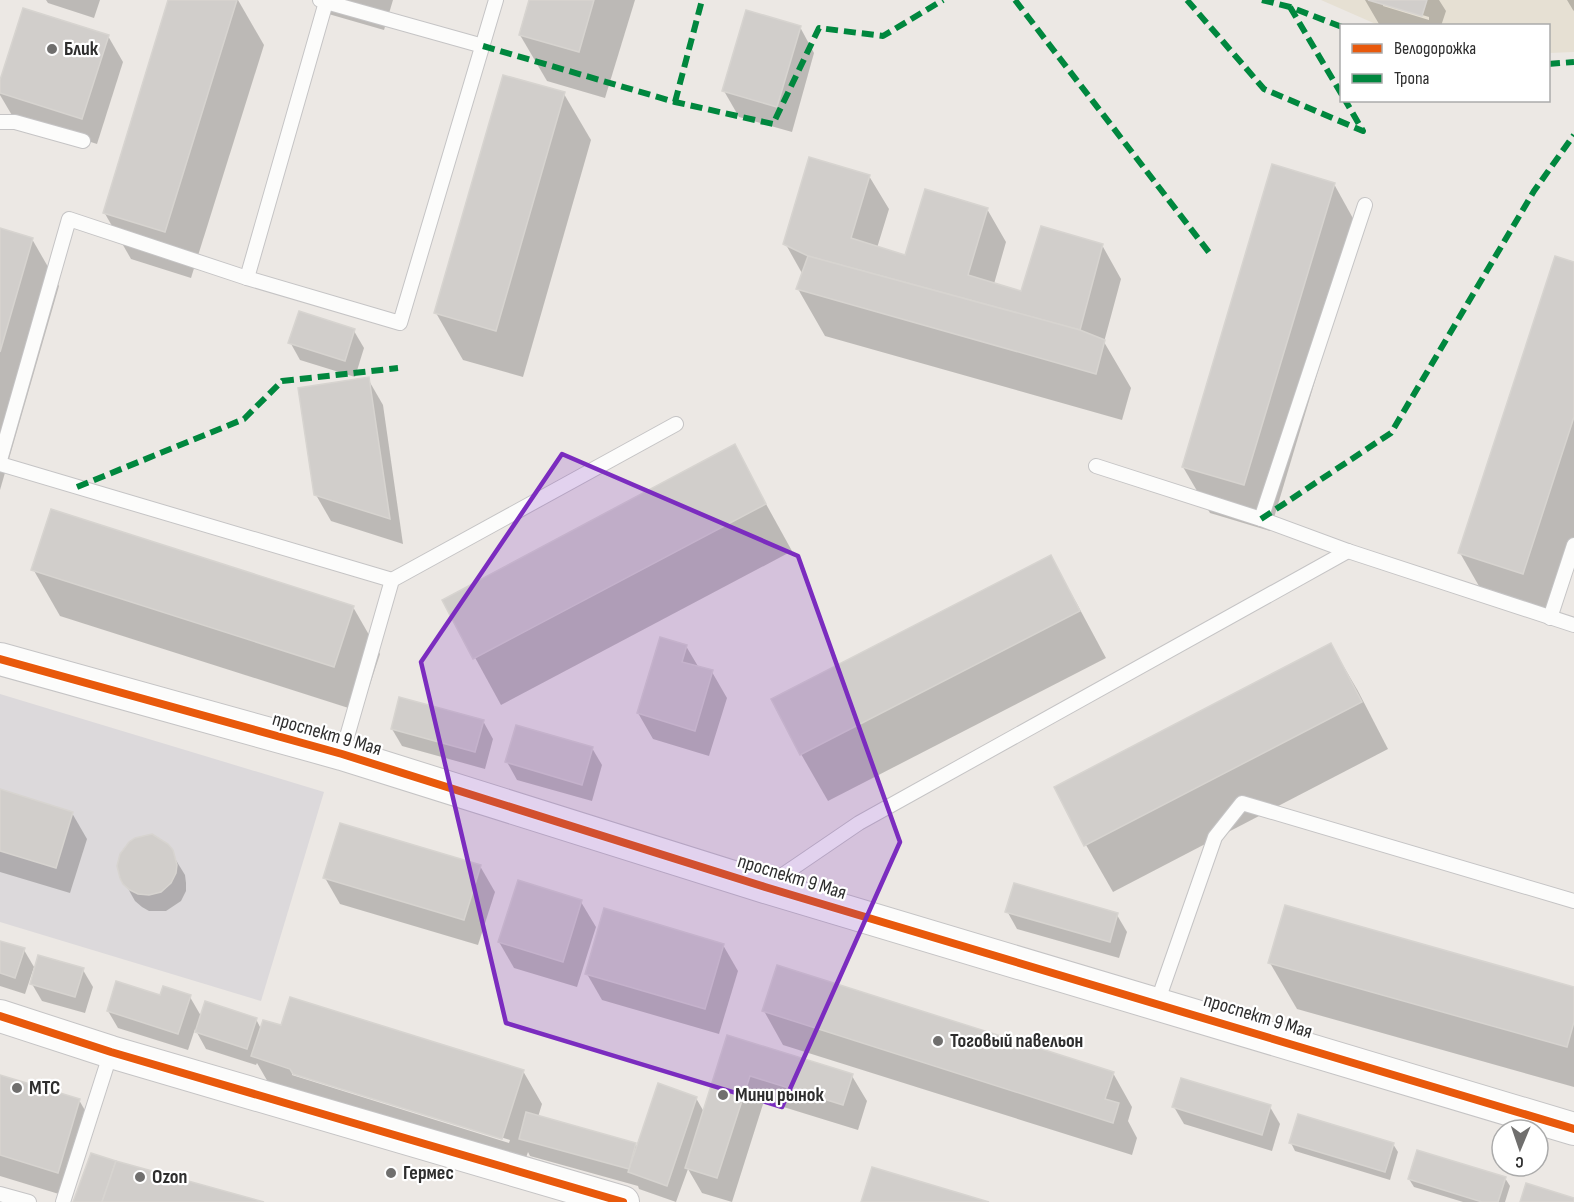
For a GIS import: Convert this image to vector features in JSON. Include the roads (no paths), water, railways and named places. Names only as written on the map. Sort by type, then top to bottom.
[{"type":"street","name":"проспект 9 Мая","points":[[0,659],[342,754],[765,887],[1574,1129]]},
{"type":"street","points":[[0,1016],[111,1052],[623,1202]]},
{"type":"lane","points":[[392,580],[0,462],[69,219],[247,278],[400,323],[496,0]]},
{"type":"lane","points":[[247,278],[323,1],[483,46]]},
{"type":"lane","points":[[0,122],[15,122],[83,141]]},
{"type":"lane","points":[[1261,519],[1365,205]]},
{"type":"lane","points":[[342,754],[392,580],[676,424]]},
{"type":"lane","points":[[1096,466],[1574,625]]},
{"type":"lane","points":[[1550,618],[1574,545]]},
{"type":"lane","points":[[765,887],[860,823],[1348,551]]},
{"type":"lane","points":[[1157,1003],[1215,837],[1242,803],[1574,901]]},
{"type":"lane","points":[[63,1202],[111,1052]]},
{"type":"lane","points":[[0,1194],[29,1202]]},
{"type":"place","name":"Блик","points":[[52,49]]},
{"type":"place","name":"Тоговый павельон","points":[[938,1041]]},
{"type":"place","name":"МТС","points":[[17,1088]]},
{"type":"place","name":"Мини рынок","points":[[723,1095]]},
{"type":"place","name":"Гермес","points":[[391,1173]]},
{"type":"place","name":"Ozon","points":[[140,1177]]}]
